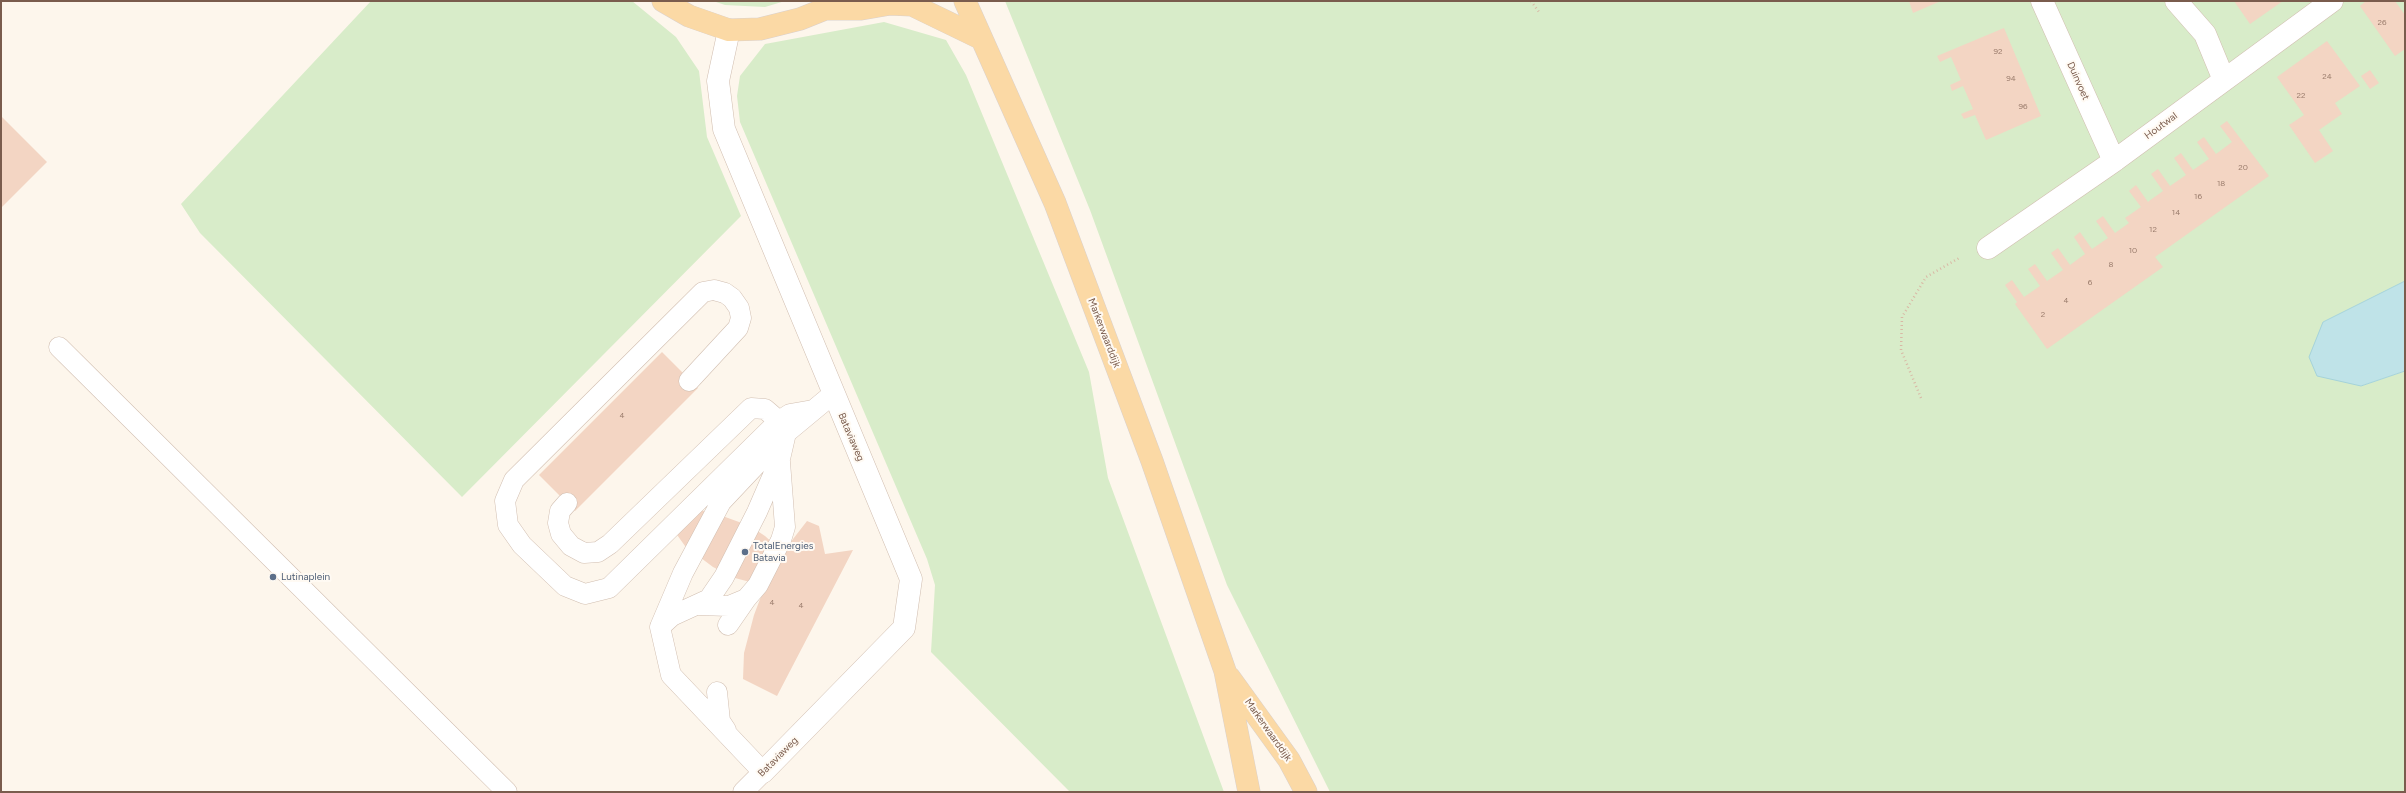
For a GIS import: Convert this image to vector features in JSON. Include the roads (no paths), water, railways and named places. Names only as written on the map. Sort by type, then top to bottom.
[{"type":"main road","points":[[663,1],[689,16],[728,30],[760,29],[800,19],[829,5],[861,9],[890,4],[912,6],[980,38]]},
{"type":"main road","name":"Markerwaarddijk","points":[[965,1],[980,38],[1055,203],[1152,461],[1225,671],[1249,792]]},
{"type":"main road","name":"Markerwaarddijk","points":[[1225,671],[1290,760],[1306,792]]},
{"type":"street","name":"Duinvoet","points":[[2042,1],[2114,161]]},
{"type":"street","points":[[2176,1],[2204,34],[2224,80]]},
{"type":"street","name":"Houtwal","points":[[1988,248],[2114,161],[2332,1]]},
{"type":"street","name":"Bataviaweg","points":[[728,30],[718,81],[724,129],[911,579],[904,628],[763,772]]},
{"type":"lane","points":[[689,381],[738,328],[741,318],[739,308],[732,298],[725,292],[714,290],[703,292],[514,480],[505,501],[508,526],[522,545],[565,586],[585,594],[609,588],[782,427],[813,410],[833,394]]},
{"type":"lane","points":[[59,347],[507,792]]},
{"type":"lane","points":[[567,503],[560,511],[558,522],[561,534],[571,546],[584,553],[598,552],[610,544],[752,408],[765,409],[782,427],[780,459],[784,504],[784,527],[782,540],[758,585],[728,625]]},
{"type":"lane","points":[[763,772],[671,675],[660,627],[683,573],[721,502],[782,427]]},
{"type":"lane","points":[[660,627],[672,616],[699,605],[709,599],[724,577],[758,512],[780,459]]},
{"type":"lane","points":[[699,605],[729,606],[746,599]]},
{"type":"lane","points":[[717,692],[720,721],[730,738]]},
{"type":"lane","name":"Bataviaweg","points":[[743,792],[763,772]]},
{"type":"water","points":[[2405,281],[2405,371],[2361,386],[2317,376],[2309,357],[2323,322]]},
{"type":"place","name":"TotalEnergies Batavia","points":[[745,552]]},
{"type":"place","name":"Lutinaplein","points":[[273,577]]}]
